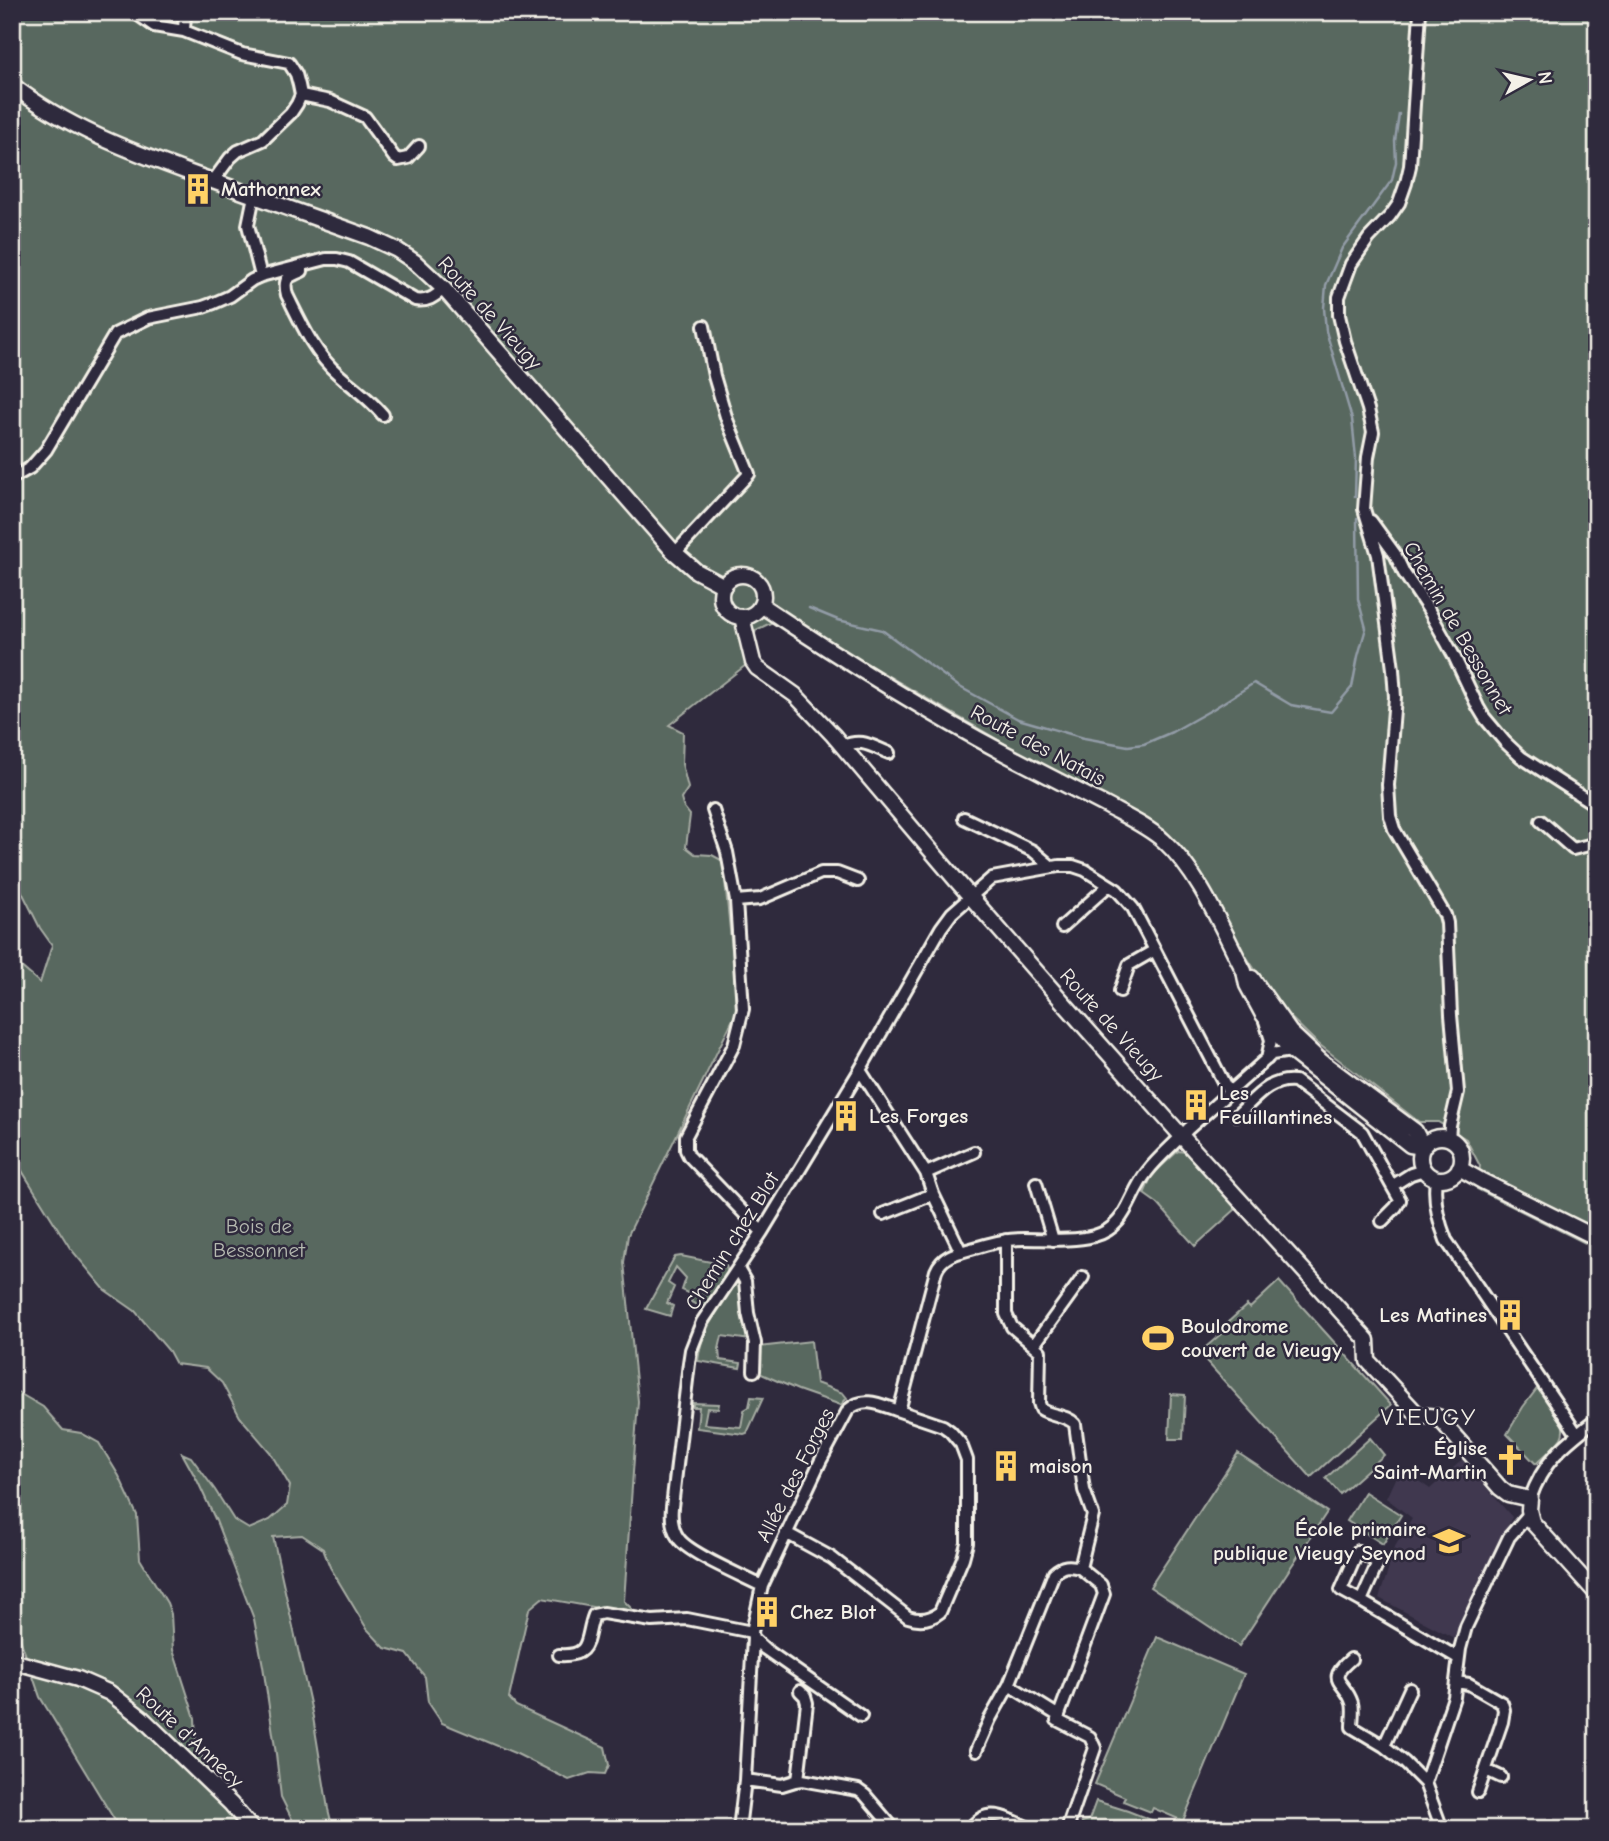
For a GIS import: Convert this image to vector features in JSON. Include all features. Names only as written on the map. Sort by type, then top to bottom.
[{"type":"street","points":[[134,12],[155,26],[184,31],[242,54],[289,64],[296,74],[301,96],[291,113],[263,140],[238,151],[213,181]]},
{"type":"street","points":[[184,31],[185,12]]},
{"type":"street","points":[[1420,12],[1410,166],[1406,183],[1399,203],[1351,264],[1339,297],[1339,315],[1373,432],[1364,509],[1378,555],[1393,669],[1395,697],[1388,785],[1390,816],[1394,829],[1445,915],[1447,923],[1458,1092],[1449,1139]]},
{"type":"street","name":"Route de Vieugy","points":[[12,85],[89,134],[369,237],[415,262],[443,289],[675,553],[696,571],[724,586],[724,606],[729,612],[742,617],[753,662],[757,668],[795,695],[843,746],[970,896],[1367,1340],[1368,1362],[1418,1415],[1438,1418],[1507,1494],[1530,1499]]},
{"type":"street","points":[[301,96],[330,101],[365,117],[398,160],[408,158],[419,146]]},
{"type":"street","points":[[254,196],[248,225],[261,276]]},
{"type":"street","points":[[12,478],[30,468],[46,450],[115,334],[148,318],[203,307],[230,296],[261,276],[326,259],[349,262],[415,300],[432,298],[443,289]]},
{"type":"street","points":[[337,259],[289,276],[286,281],[287,295],[312,344],[336,373],[373,403],[383,415]]},
{"type":"street","points":[[675,553],[749,474],[727,421],[714,376],[705,326]]},
{"type":"street","name":"Chemin de Bessonnet","points":[[1364,509],[1428,609],[1484,717],[1504,742],[1521,757],[1597,806]]},
{"type":"street","points":[[724,586],[735,577],[750,577],[762,589],[761,605],[751,615],[742,617]]},
{"type":"street","name":"Route des Natais","points":[[761,605],[824,648],[909,699],[1004,753],[1141,824],[1163,841],[1182,860],[1203,893],[1244,971],[1247,985],[1262,1013],[1291,1051],[1409,1145],[1423,1147]]},
{"type":"street","points":[[843,746],[859,741],[889,753]]},
{"type":"street","points":[[713,810],[727,852],[736,901],[743,1009],[734,1045],[686,1136],[686,1150],[762,1232]]},
{"type":"street","points":[[964,818],[1033,851],[1052,867],[1067,865],[1079,868],[1109,885],[1126,899],[1229,1093]]},
{"type":"street","points":[[1541,821],[1573,849],[1597,843]]},
{"type":"street","name":"Chemin chez Blot","points":[[762,1586],[691,1550],[678,1538],[672,1524],[691,1350],[702,1322],[762,1232],[952,913],[996,876],[1052,867]]},
{"type":"street","points":[[736,901],[766,897],[821,873],[837,873],[858,881]]},
{"type":"street","points":[[1062,927],[1109,885]]},
{"type":"street","points":[[1120,991],[1129,965],[1155,950]]},
{"type":"street","name":"Route des Natais","points":[[1244,971],[1253,979],[1290,1032],[1321,1061],[1415,1131],[1423,1147]]},
{"type":"street","points":[[1262,1013],[1271,1040],[1267,1059]]},
{"type":"street","points":[[899,1411],[936,1271],[944,1258],[1006,1240],[1053,1240],[1102,1234],[1126,1212],[1144,1176],[1188,1129],[1272,1055],[1291,1051],[1321,1061]]},
{"type":"street","points":[[860,1070],[926,1172],[933,1194],[961,1252]]},
{"type":"street","points":[[1237,1115],[1270,1085],[1283,1080],[1295,1081],[1362,1132],[1400,1200],[1396,1208],[1382,1221]]},
{"type":"street","points":[[1392,1186],[1411,1174],[1430,1174],[1449,1177],[1459,1168],[1459,1148],[1449,1139],[1434,1138],[1428,1141],[1420,1154],[1420,1163],[1430,1174],[1437,1215],[1447,1240],[1577,1434]]},
{"type":"street","points":[[926,1172],[974,1152]]},
{"type":"street","points":[[1459,1168],[1597,1238]]},
{"type":"street","points":[[1036,1183],[1053,1240]]},
{"type":"street","points":[[883,1214],[933,1194]]},
{"type":"street","points":[[1006,1240],[1006,1314],[1012,1327],[1040,1351],[1039,1404],[1046,1412],[1075,1424],[1084,1490],[1093,1515],[1080,1568]]},
{"type":"street","points":[[738,1269],[745,1281],[748,1313],[755,1343],[754,1371]]},
{"type":"street","points":[[1034,1345],[1083,1277]]},
{"type":"street","name":"Allée des Forges","points":[[762,1586],[786,1533],[820,1462],[853,1405],[872,1402],[943,1426],[961,1444],[967,1460],[967,1543],[940,1612],[934,1616],[922,1620],[908,1617],[832,1558],[786,1533]]},
{"type":"street","points":[[1597,1419],[1549,1461],[1530,1499],[1529,1514],[1532,1522],[1597,1594]]},
{"type":"street","points":[[1424,1783],[1454,1697],[1458,1658],[1466,1626],[1509,1536],[1529,1514]]},
{"type":"street","points":[[976,1751],[990,1718],[1009,1685],[1054,1573],[1063,1566],[1080,1568],[1101,1585],[1104,1594],[1057,1720],[1090,1737],[1096,1748],[1068,1829]]},
{"type":"street","points":[[739,1829],[746,1780],[753,1635],[762,1586]]},
{"type":"street","points":[[1361,1601],[1458,1658]]},
{"type":"street","points":[[559,1655],[576,1654],[584,1649],[588,1644],[594,1615],[603,1613],[652,1621],[688,1619],[753,1635],[765,1649],[861,1716]]},
{"type":"street","points":[[1351,1659],[1338,1670],[1337,1676],[1352,1703],[1352,1727],[1384,1746],[1424,1783],[1442,1829]]},
{"type":"street","name":"Route d'Annecy","points":[[12,1661],[68,1675],[110,1693],[152,1728],[231,1804],[252,1829]]},
{"type":"street","points":[[1456,1682],[1469,1684],[1502,1703],[1504,1710],[1478,1792]]},
{"type":"street","points":[[1009,1685],[1059,1716]]},
{"type":"street","points":[[1384,1746],[1410,1689]]},
{"type":"street","points":[[798,1780],[809,1733],[807,1703],[800,1691]]},
{"type":"street","points":[[1486,1770],[1501,1777]]},
{"type":"street","points":[[746,1780],[782,1784],[798,1780],[861,1792],[894,1829]]},
{"type":"street","points":[[969,1829],[981,1818],[990,1815],[1032,1829]]},
{"type":"shaded area","name":"École primaire publique Vieugy Seynod","points":[[1462,1460],[1512,1517],[1454,1638],[1379,1598],[1389,1568],[1384,1565],[1412,1518],[1386,1498],[1400,1468],[1430,1489]]},
{"type":"green space","name":"Bois de Bessonnet","points":[[12,12],[1597,12],[1597,1249],[1477,1189],[1480,1166],[1466,1139],[1438,1122],[1419,1122],[1316,1042],[1279,1006],[1240,947],[1193,863],[1166,831],[1036,762],[785,616],[756,630],[746,665],[669,725],[683,732],[682,764],[688,788],[681,799],[690,815],[686,847],[695,854],[712,855],[723,861],[737,999],[735,1015],[628,1235],[624,1262],[638,1401],[624,1601],[638,1615],[542,1598],[529,1609],[509,1698],[516,1706],[605,1747],[609,1765],[605,1774],[590,1773],[569,1780],[517,1754],[442,1723],[428,1702],[425,1677],[407,1654],[385,1648],[367,1629],[330,1567],[323,1549],[302,1535],[273,1537],[313,1717],[333,1829],[295,1829],[281,1797],[254,1619],[216,1521],[182,1453],[191,1457],[234,1520],[249,1529],[270,1520],[287,1505],[290,1486],[270,1452],[240,1417],[222,1383],[206,1368],[176,1364],[169,1351],[135,1311],[105,1290],[70,1248],[12,1159],[12,959],[40,983],[52,945],[40,928],[12,872],[12,551],[16,545],[12,540]]},
{"type":"green space","points":[[1178,1151],[1185,1152],[1236,1209],[1195,1246],[1158,1204],[1144,1194],[1152,1175]]},
{"type":"green space","points":[[681,1256],[726,1265],[728,1274],[702,1308],[691,1302],[693,1295],[682,1290],[686,1278],[676,1267],[668,1283],[674,1287],[667,1303],[673,1306],[670,1316],[646,1309],[673,1260]]},
{"type":"green space","points":[[738,1280],[741,1280],[751,1340],[722,1336],[719,1349],[720,1360],[741,1363],[740,1368],[698,1361],[707,1328]]},
{"type":"green space","points":[[1279,1281],[1391,1405],[1311,1477],[1199,1353],[1229,1327],[1227,1323],[1247,1305],[1250,1308]]},
{"type":"green space","points":[[811,1341],[816,1383],[843,1393],[847,1398],[841,1405],[757,1372],[759,1347]]},
{"type":"green space","points":[[1539,1386],[1557,1411],[1563,1432],[1559,1441],[1536,1464],[1507,1434]]},
{"type":"green space","points":[[12,1389],[43,1407],[63,1430],[81,1433],[99,1443],[119,1476],[137,1515],[140,1559],[171,1614],[173,1650],[195,1718],[196,1742],[222,1802],[244,1829],[120,1829],[40,1697],[12,1615]]},
{"type":"green space","points":[[1171,1394],[1185,1395],[1183,1439],[1169,1439]]},
{"type":"green space","points":[[751,1397],[763,1398],[747,1433],[697,1428],[699,1407],[693,1407],[693,1403],[719,1404],[718,1409],[707,1408],[704,1424],[741,1427],[744,1410],[749,1407]]},
{"type":"green space","points":[[1370,1438],[1384,1455],[1340,1494],[1326,1478]]},
{"type":"green space","points":[[1238,1453],[1327,1512],[1239,1646],[1150,1587]]},
{"type":"green space","points":[[1365,1492],[1401,1515],[1383,1544],[1347,1521]]},
{"type":"green space","points":[[1157,1637],[1244,1674],[1183,1821],[1153,1808],[1151,1812],[1123,1801],[1125,1797],[1095,1784]]},
{"type":"green space","points":[[1096,1801],[1174,1829],[1081,1826],[1082,1822],[1089,1820]]},
{"type":"waterway","points":[[1355,497],[1356,458],[1352,419],[1326,331],[1326,285],[1342,248],[1392,180],[1399,114]]},
{"type":"waterway","points":[[809,608],[838,620],[882,630],[958,686],[1018,719],[1084,738],[1128,746],[1144,744],[1172,732],[1254,683],[1291,705],[1331,712],[1352,687],[1366,628],[1358,599],[1357,518]]},
{"type":"place","name":"Mathonnex","points":[[198,189]]},
{"type":"place","name":"Les Feuillantines","points":[[1196,1105]]},
{"type":"place","name":"Les Forges","points":[[846,1116]]},
{"type":"place","name":"Les Matines","points":[[1510,1315]]},
{"type":"place","name":"Boulodrome couvert de Vieugy","points":[[1158,1338]]},
{"type":"place","name":"Église Saint-Martin","points":[[1510,1460]]},
{"type":"place","name":"maison","points":[[1006,1466]]},
{"type":"place","name":"École primaire publique Vieugy Seynod","points":[[1449,1541]]},
{"type":"place","name":"Chez Blot","points":[[767,1612]]},
{"type":"district","name":"VIEUGY","points":[[1429,1417]]}]
